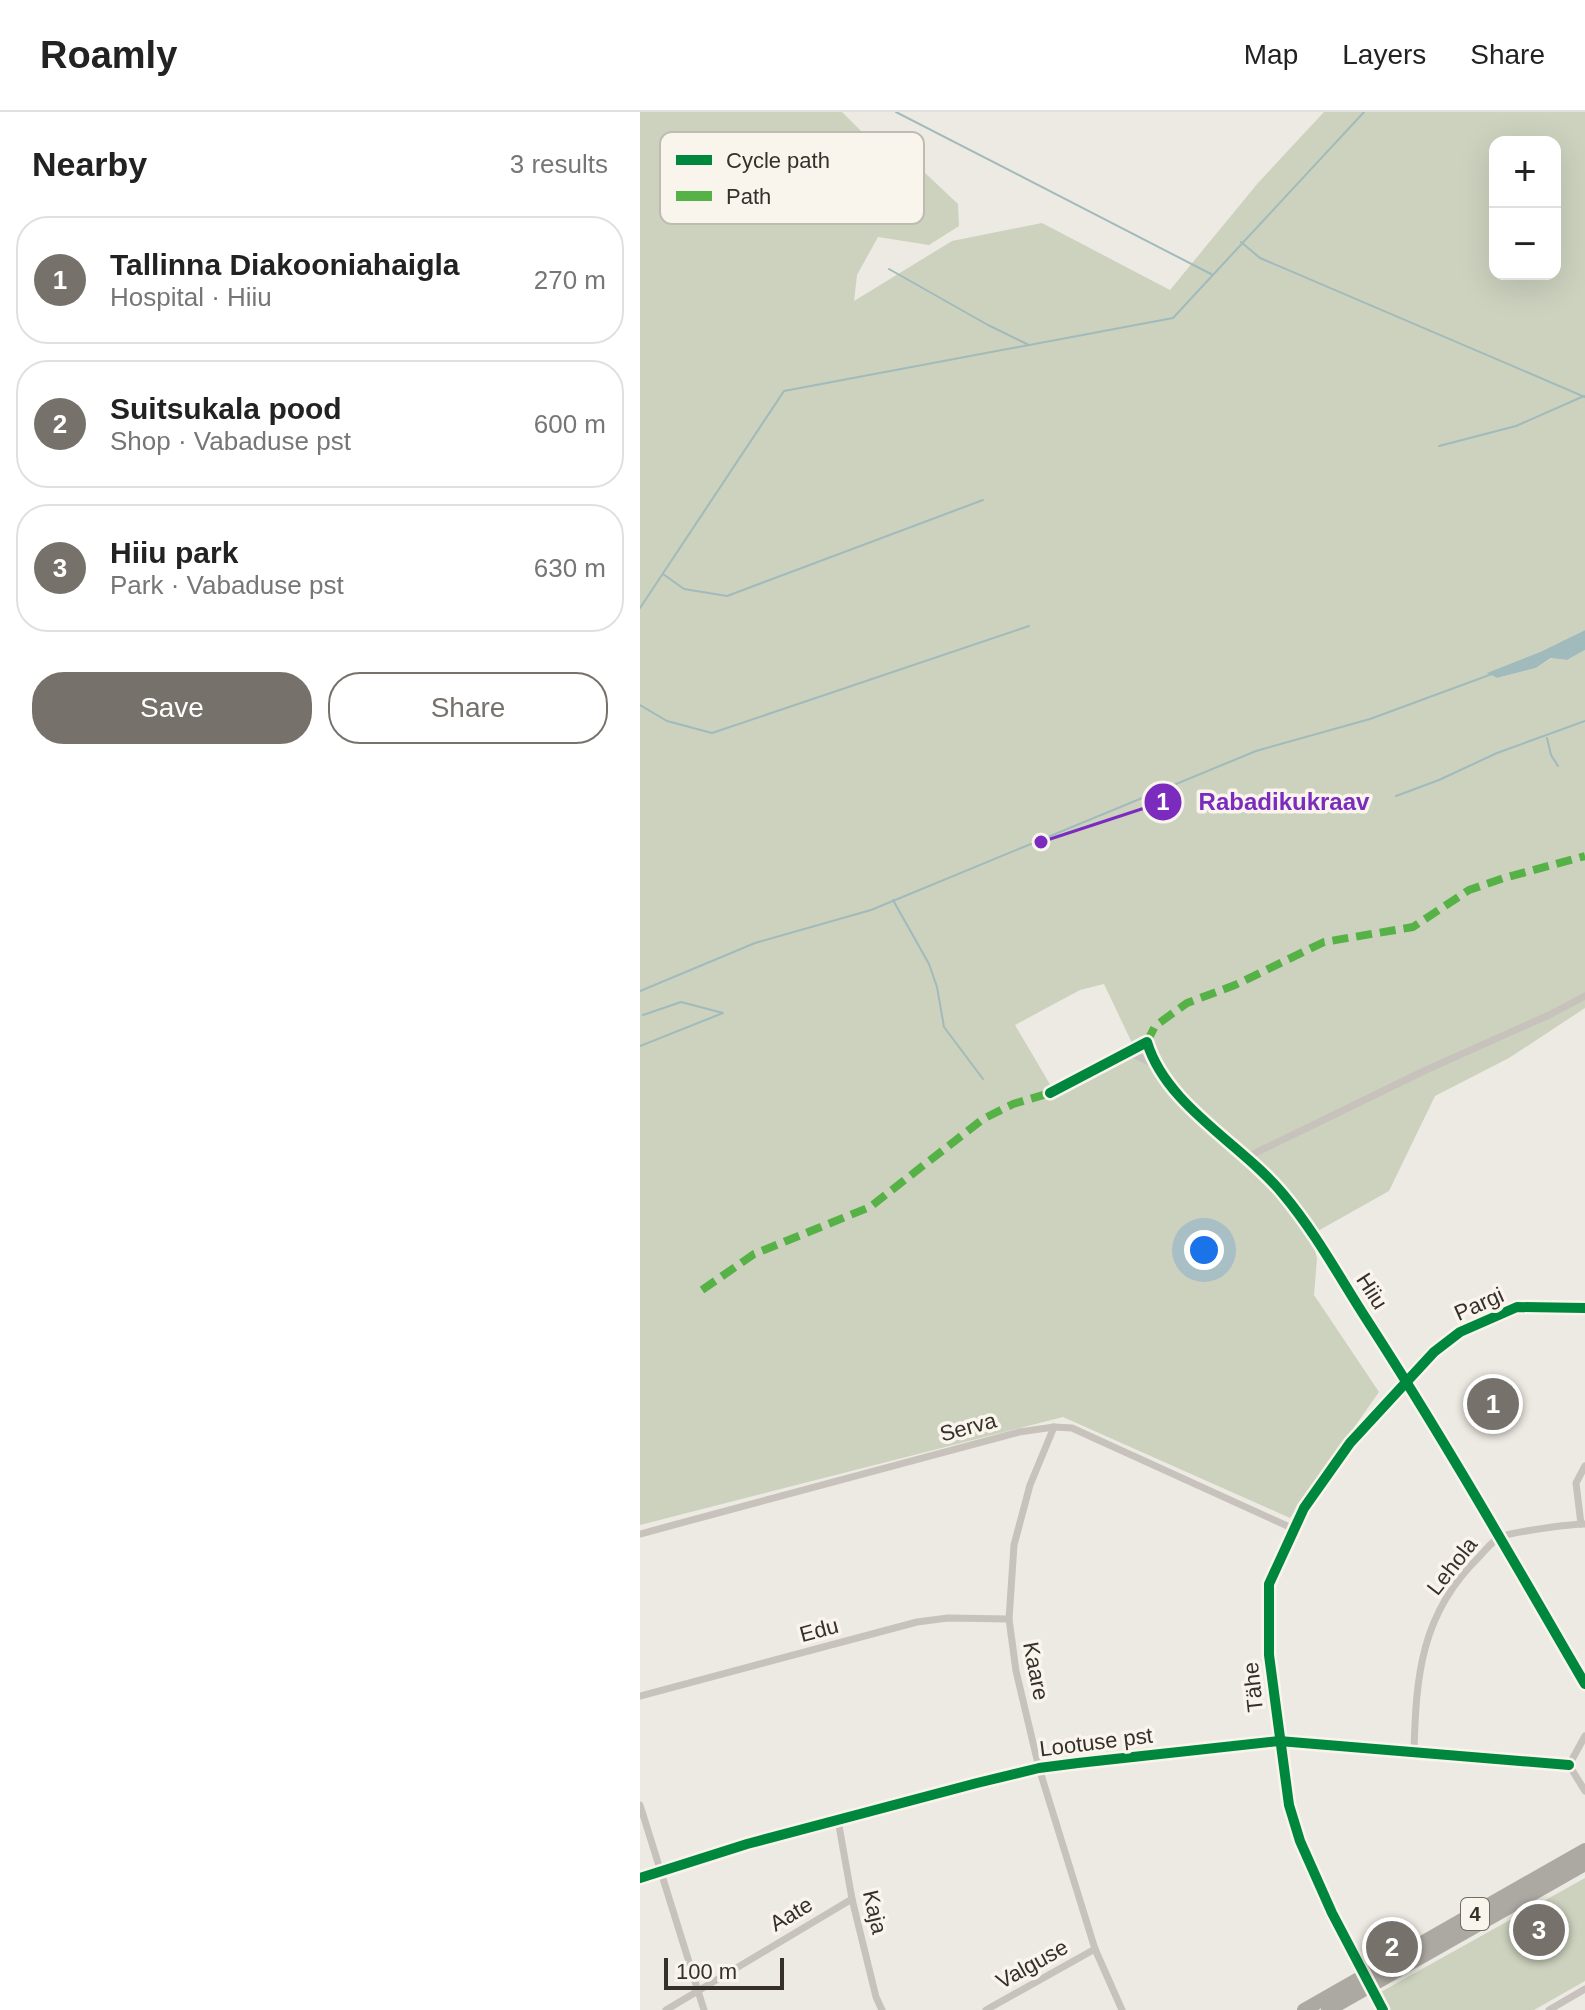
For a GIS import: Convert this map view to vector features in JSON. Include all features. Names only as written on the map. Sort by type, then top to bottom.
[{"type":"highway","name":"4","points":[[1328,2010],[1368,1982],[1585,1850]]},
{"type":"highway","name":"4","points":[[1304,2010],[1368,1982],[1585,1864]]},
{"type":"street","points":[[1245,1158],[1585,996]]},
{"type":"street","name":"Hiiu","points":[[1129,1052],[1147,1042],[1155,1065],[1176,1092],[1282,1192],[1408,1382],[1585,1684]]},
{"type":"street","points":[[1050,1093],[1129,1052]]},
{"type":"street","name":"Hiiu","points":[[1129,1052],[1155,1065]]},
{"type":"street","name":"Pargi","points":[[1408,1382],[1434,1352],[1460,1332],[1517,1307],[1585,1308]]},
{"type":"street","name":"Tähe","points":[[1383,2010],[1332,1913],[1300,1841],[1289,1805],[1269,1655],[1269,1584],[1304,1508],[1350,1443],[1408,1382]]},
{"type":"street","name":"Serva","points":[[640,1534],[1019,1432],[1054,1427],[1072,1428],[1294,1529]]},
{"type":"street","name":"Kaare","points":[[1054,1427],[1030,1485],[1014,1545],[1009,1619],[1016,1671],[1039,1768],[1095,1949],[1122,2010]]},
{"type":"street","points":[[1583,1524],[1576,1483],[1585,1466]]},
{"type":"street","name":"Lehola","points":[[1414,1751],[1415,1711],[1424,1647],[1444,1601],[1469,1566],[1499,1537],[1583,1524]]},
{"type":"street","name":"Edu","points":[[640,1696],[917,1622],[948,1618],[1009,1619]]},
{"type":"street","points":[[1585,1736],[1569,1765],[1585,1791]]},
{"type":"street","name":"Lootuse pst","points":[[640,1878],[661,1869],[838,1820],[1039,1768],[1279,1741],[1569,1765]]},
{"type":"street","points":[[640,1805],[704,2010]]},
{"type":"street","name":"Kaja","points":[[838,1820],[852,1899],[876,1997],[882,2010]]},
{"type":"street","name":"Aate","points":[[666,2010],[852,1899]]},
{"type":"street","name":"Valguse","points":[[986,2010],[1095,1949]]},
{"type":"street","points":[[1549,2010],[1585,1989]]},
{"type":"green space","points":[[640,112],[842,112],[862,132],[660,132],[660,224],[924,224],[924,172],[958,204],[959,226],[929,245],[878,237],[857,275],[854,301],[952,241],[1042,223],[1170,290],[1258,183],[1324,112],[1585,112],[1585,630],[1488,673],[1497,678],[1536,668],[1552,658],[1567,660],[1585,650],[1585,1008],[1509,1058],[1435,1096],[1389,1191],[1316,1232],[1312,1241],[1317,1258],[1314,1295],[1379,1392],[1290,1518],[1063,1417],[640,1525]],"holes":[[[1104,984],[1132,1043],[1051,1086],[1015,1025],[1080,990]]]},
{"type":"green space","points":[[1585,1878],[1585,1981],[1534,2010],[1388,2010],[1379,1993]]},
{"type":"water","points":[[1585,630],[1585,650],[1567,660],[1551,658],[1536,668],[1497,678],[1487,673],[1540,652]]},
{"type":"waterway","points":[[896,112],[1211,274]]},
{"type":"waterway","points":[[640,608],[784,391],[1173,318],[1364,112]]},
{"type":"waterway","points":[[1241,242],[1260,258],[1585,397]]},
{"type":"waterway","points":[[889,269],[1029,345]]},
{"type":"waterway","points":[[1439,446],[1516,426],[1584,396]]},
{"type":"waterway","points":[[663,574],[684,589],[727,596],[983,500]]},
{"type":"waterway","points":[[640,705],[667,721],[712,733],[1029,626]]},
{"type":"waterway","points":[[640,991],[755,943],[871,910],[1256,751],[1370,719],[1492,674]]},
{"type":"waterway","points":[[1396,796],[1497,753],[1585,721]]},
{"type":"waterway","points":[[1547,738],[1551,755],[1558,766]]},
{"type":"waterway","points":[[893,900],[929,964],[937,987],[944,1027],[983,1079]]},
{"type":"waterway","points":[[640,1046],[723,1013],[681,1002],[643,1015]]},
{"type":"marked path","points":[[1147,1042],[1155,1026],[1187,1003],[1235,985],[1324,942],[1413,927],[1469,890],[1585,856]]},
{"type":"marked path","points":[[702,1290],[754,1254],[870,1207],[983,1119],[1013,1104],[1050,1093]]},
{"type":"cycle path","points":[[1050,1093],[1147,1042],[1170,1086],[1266,1176],[1306,1224],[1451,1455],[1585,1684]]},
{"type":"cycle path","points":[[1383,2010],[1332,1913],[1300,1841],[1289,1805],[1269,1655],[1269,1584],[1304,1508],[1350,1443],[1434,1352],[1460,1332],[1517,1307],[1585,1308]]},
{"type":"cycle path","points":[[640,1878],[747,1844],[977,1783],[1039,1768],[1078,1763],[1279,1741],[1569,1765]]},
{"type":"place","name":"Rabadikukraav","points":[[1041,842]]},
{"type":"place","name":"Tallinna Diakooniahaigla","points":[[1493,1404]]},
{"type":"place","name":"Hiiu park","points":[[1539,1930]]},
{"type":"place","name":"Suitsukala pood","points":[[1392,1947]]}]
